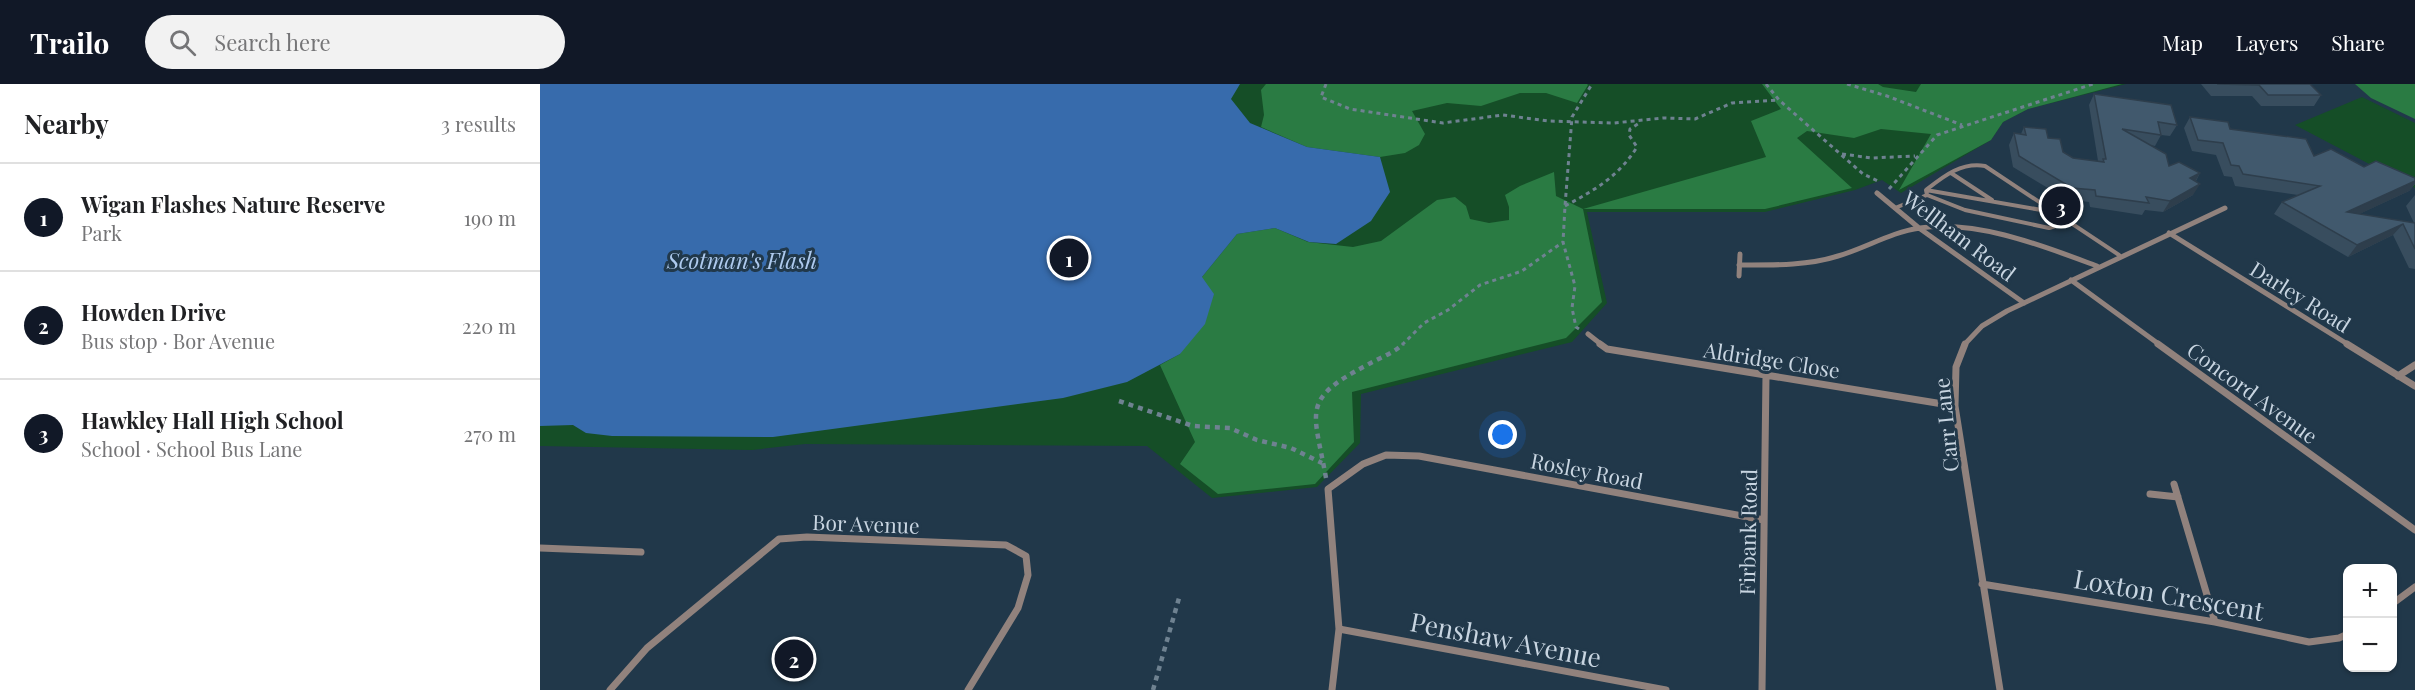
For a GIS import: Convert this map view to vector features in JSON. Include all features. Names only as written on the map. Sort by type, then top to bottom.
[{"type":"street","name":"Wellham Road","points":[[1877,193],[1919,228],[2024,303]]},
{"type":"street","name":"Carr Lane","points":[[2000,690],[1955,406],[1955,366],[1966,343],[1984,326],[2097,266],[2225,208]]},
{"type":"street","points":[[1739,265],[1800,265],[1840,256],[1872,242],[1919,228],[1953,226],[2050,248],[2097,266]]},
{"type":"street","name":"Darley Road","points":[[2169,233],[2415,386]]},
{"type":"street","points":[[1738,276],[1740,254]]},
{"type":"street","name":"Concord Avenue","points":[[2071,280],[2415,530]]},
{"type":"street","name":"Aldridge Close","points":[[1588,334],[1607,350],[1955,406]]},
{"type":"street","points":[[2398,376],[2415,365]]},
{"type":"street","name":"Firbank Road","points":[[1762,690],[1766,375]]},
{"type":"street","name":"Rosley Road","points":[[1328,489],[1363,464],[1386,455],[1419,456],[1764,520]]},
{"type":"street","points":[[2174,484],[2215,622]]},
{"type":"street","points":[[1328,489],[1339,629],[1332,690]]},
{"type":"street","points":[[2150,494],[2178,497]]},
{"type":"street","name":"Bor Avenue","points":[[610,690],[647,648],[779,539],[807,537],[1006,545],[1026,556],[1028,575],[1018,608],[968,690]]},
{"type":"street","points":[[540,548],[641,552]]},
{"type":"street","name":"Loxton Crescent","points":[[1982,584],[2215,622],[2309,642],[2343,636]]},
{"type":"street","points":[[2397,600],[2415,587]]},
{"type":"street","name":"Penshaw Avenue","points":[[1339,629],[1666,690]]},
{"type":"lane","points":[[1895,208],[1927,193],[1951,172],[1974,163],[1984,166],[2120,255]]},
{"type":"lane","points":[[1951,172],[1994,201]]},
{"type":"lane","points":[[1927,193],[1994,201],[2059,214]]},
{"type":"lane","points":[[1927,193],[1965,210],[2049,228],[2069,222]]},
{"type":"path","points":[[1326,84],[1321,97],[1350,109],[1443,123],[1503,115],[1548,121],[1614,123],[1663,118],[1695,119],[1732,103],[1779,100]]},
{"type":"path","points":[[1588,334],[1576,327],[1572,308],[1575,286],[1563,242],[1572,121],[1592,84]]},
{"type":"path","points":[[1766,84],[1779,100],[1863,174],[1878,181],[1877,193],[1891,188],[1916,156],[1937,135],[2093,84]]},
{"type":"path","points":[[1847,84],[1887,96],[1963,126]]},
{"type":"path","points":[[1564,206],[1602,186],[1626,166],[1637,147],[1629,135],[1630,129],[1645,120]]},
{"type":"path","points":[[1840,154],[1872,158],[1916,156]]},
{"type":"path","points":[[1328,489],[1316,405],[1324,392],[1338,380],[1399,348],[1424,323],[1448,310],[1480,285],[1522,271],[1563,242]]},
{"type":"path","points":[[1119,401],[1192,426],[1230,429],[1257,440],[1291,448],[1323,463]]},
{"type":"path","points":[[1154,690],[1179,598]]},
{"type":"green space","points":[[540,84],[2126,84],[2028,109],[2003,122],[1991,140],[1901,193],[1882,180],[1855,190],[1765,212],[1587,212],[1607,303],[1572,342],[1361,394],[1360,443],[1317,487],[1212,498],[1147,446],[805,444],[752,450],[540,446]]},
{"type":"green space","points":[[1266,84],[1588,85],[1577,103],[1546,93],[1520,93],[1481,106],[1447,103],[1412,111],[1425,134],[1419,145],[1405,153],[1380,157],[1307,147],[1261,127],[1264,115],[1261,90]]},
{"type":"green space","points":[[1762,84],[1878,84],[1883,87],[1916,92],[1921,84],[2122,84],[2028,109],[2003,122],[1991,140],[1899,190],[1931,134],[1881,129],[1854,138],[1807,131],[1797,138],[1852,188],[1765,209],[1583,209],[1766,157],[1751,121],[1781,109]]},
{"type":"green space","points":[[2355,84],[2415,84],[2415,119],[2371,98]]},
{"type":"green space","points":[[2362,97],[2415,123],[2415,188],[2295,125]]},
{"type":"green space","points":[[1554,172],[1556,196],[1583,209],[1602,302],[1566,338],[1352,392],[1354,442],[1315,484],[1218,494],[1180,464],[1195,442],[1160,365],[1180,354],[1202,277],[1237,234],[1275,228],[1308,242],[1353,247],[1381,241],[1437,200],[1455,197],[1466,206],[1470,219],[1489,223],[1509,220],[1509,207],[1505,195]]},
{"type":"water","name":"Scotman's Flash","points":[[540,84],[1240,84],[1231,99],[1250,123],[1307,147],[1380,157],[1390,192],[1371,221],[1336,244],[1309,242],[1275,228],[1237,234],[1202,277],[1214,294],[1205,324],[1180,354],[1127,382],[1063,398],[773,437],[612,436],[586,433],[573,425],[540,426]]},
{"type":"building","points":[[2217,84],[2310,84],[2321,95],[2268,95],[2259,85]]},
{"type":"building","points":[[2094,94],[2171,105],[2177,125],[2158,122],[2161,135],[2122,129],[2166,154],[2169,166],[2179,162],[2200,173],[2190,178],[2200,184],[2170,201],[2146,197],[2149,203],[2096,196],[2095,190],[2072,188],[2019,156],[2014,133],[2026,135],[2024,127],[2046,129],[2048,138],[2060,139],[2063,152],[2073,158],[2104,162],[2103,159],[2106,159]]},
{"type":"building","points":[[2190,117],[2228,122],[2230,129],[2306,139],[2314,156],[2331,149],[2364,167],[2376,161],[2415,178],[2415,181],[2347,212],[2415,223],[2415,249],[2403,224],[2357,245],[2282,202],[2320,186],[2243,174],[2239,166],[2231,165],[2223,143],[2198,140]]},
{"type":"place","name":"Hawkley Hall High School","points":[[2061,206]]},
{"type":"place","name":"Wigan Flashes Nature Reserve","points":[[1069,258]]},
{"type":"place","name":"Howden Drive","points":[[794,659]]}]
